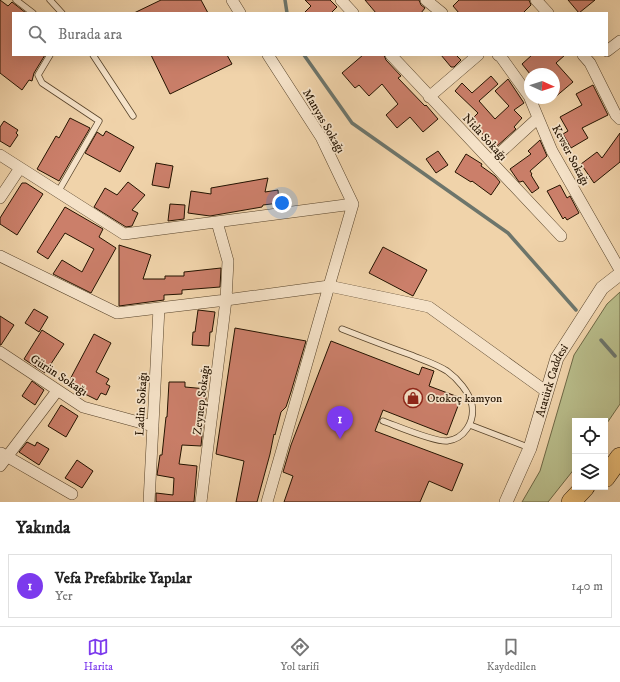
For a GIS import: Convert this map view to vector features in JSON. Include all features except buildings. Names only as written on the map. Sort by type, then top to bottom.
[{"type":"highway","points":[[608,463],[620,450]]},
{"type":"highway","points":[[608,474],[620,457]]},
{"type":"highway","points":[[571,502],[582,490]]},
{"type":"highway","points":[[588,502],[596,490]]},
{"type":"street","points":[[232,0],[239,12]]},
{"type":"street","points":[[341,0],[352,12]]},
{"type":"street","points":[[426,0],[441,12]]},
{"type":"street","points":[[536,0],[547,12]]},
{"type":"street","points":[[608,50],[620,41]]},
{"type":"street","name":"Manyas Sokağı","points":[[269,56],[321,137],[353,204]]},
{"type":"street","name":"Nida Sokağı","points":[[392,56],[561,236]]},
{"type":"street","points":[[429,97],[477,56]]},
{"type":"street","name":"Kevser Sokağı","points":[[500,56],[529,96],[552,151],[620,270]]},
{"type":"street","points":[[598,56],[587,59],[616,115],[620,118]]},
{"type":"street","points":[[490,161],[538,118]]},
{"type":"street","points":[[0,156],[124,234],[353,204],[267,502]]},
{"type":"street","points":[[0,198],[20,168]]},
{"type":"street","name":"Zeynep Sokağı","points":[[201,502],[226,300],[228,261],[218,222]]},
{"type":"street","points":[[0,256],[118,313],[329,286],[429,307],[547,392]]},
{"type":"street","name":"Atatürk Caddesi","points":[[506,502],[530,448],[558,358],[602,288],[620,274]]},
{"type":"street","name":"Ladin Sokağı","points":[[148,502],[159,308]]},
{"type":"street","name":"Gürün Sokağı","points":[[0,352],[83,407],[153,426]]},
{"type":"street","points":[[0,466],[3,454],[57,391]]},
{"type":"street","points":[[3,454],[72,494]]},
{"type":"lane","points":[[16,0],[32,12]]},
{"type":"lane","points":[[50,0],[61,12]]},
{"type":"lane","points":[[49,56],[38,74],[42,83],[99,121],[58,192]]},
{"type":"lane","points":[[94,56],[133,116]]},
{"type":"lane","points":[[342,329],[434,364],[446,371],[462,386],[470,401],[472,411],[470,425],[467,430],[458,438],[443,441],[383,421]]},
{"type":"lane","points":[[470,425],[530,448]]},
{"type":"green space","points":[[620,292],[620,404],[608,422],[608,418],[572,418],[572,472],[548,502],[522,502],[540,471],[574,355],[607,304]]},
{"type":"waterway","points":[[285,0],[287,12]]},
{"type":"waterway","points":[[305,56],[352,123],[508,233],[576,310]]},
{"type":"waterway","points":[[601,340],[615,356]]},
{"type":"place","name":"Otokoç kamyon","points":[[413,398]]},
{"type":"place","name":"Vefa Prefabrike Yapılar","points":[[340,439]]}]
